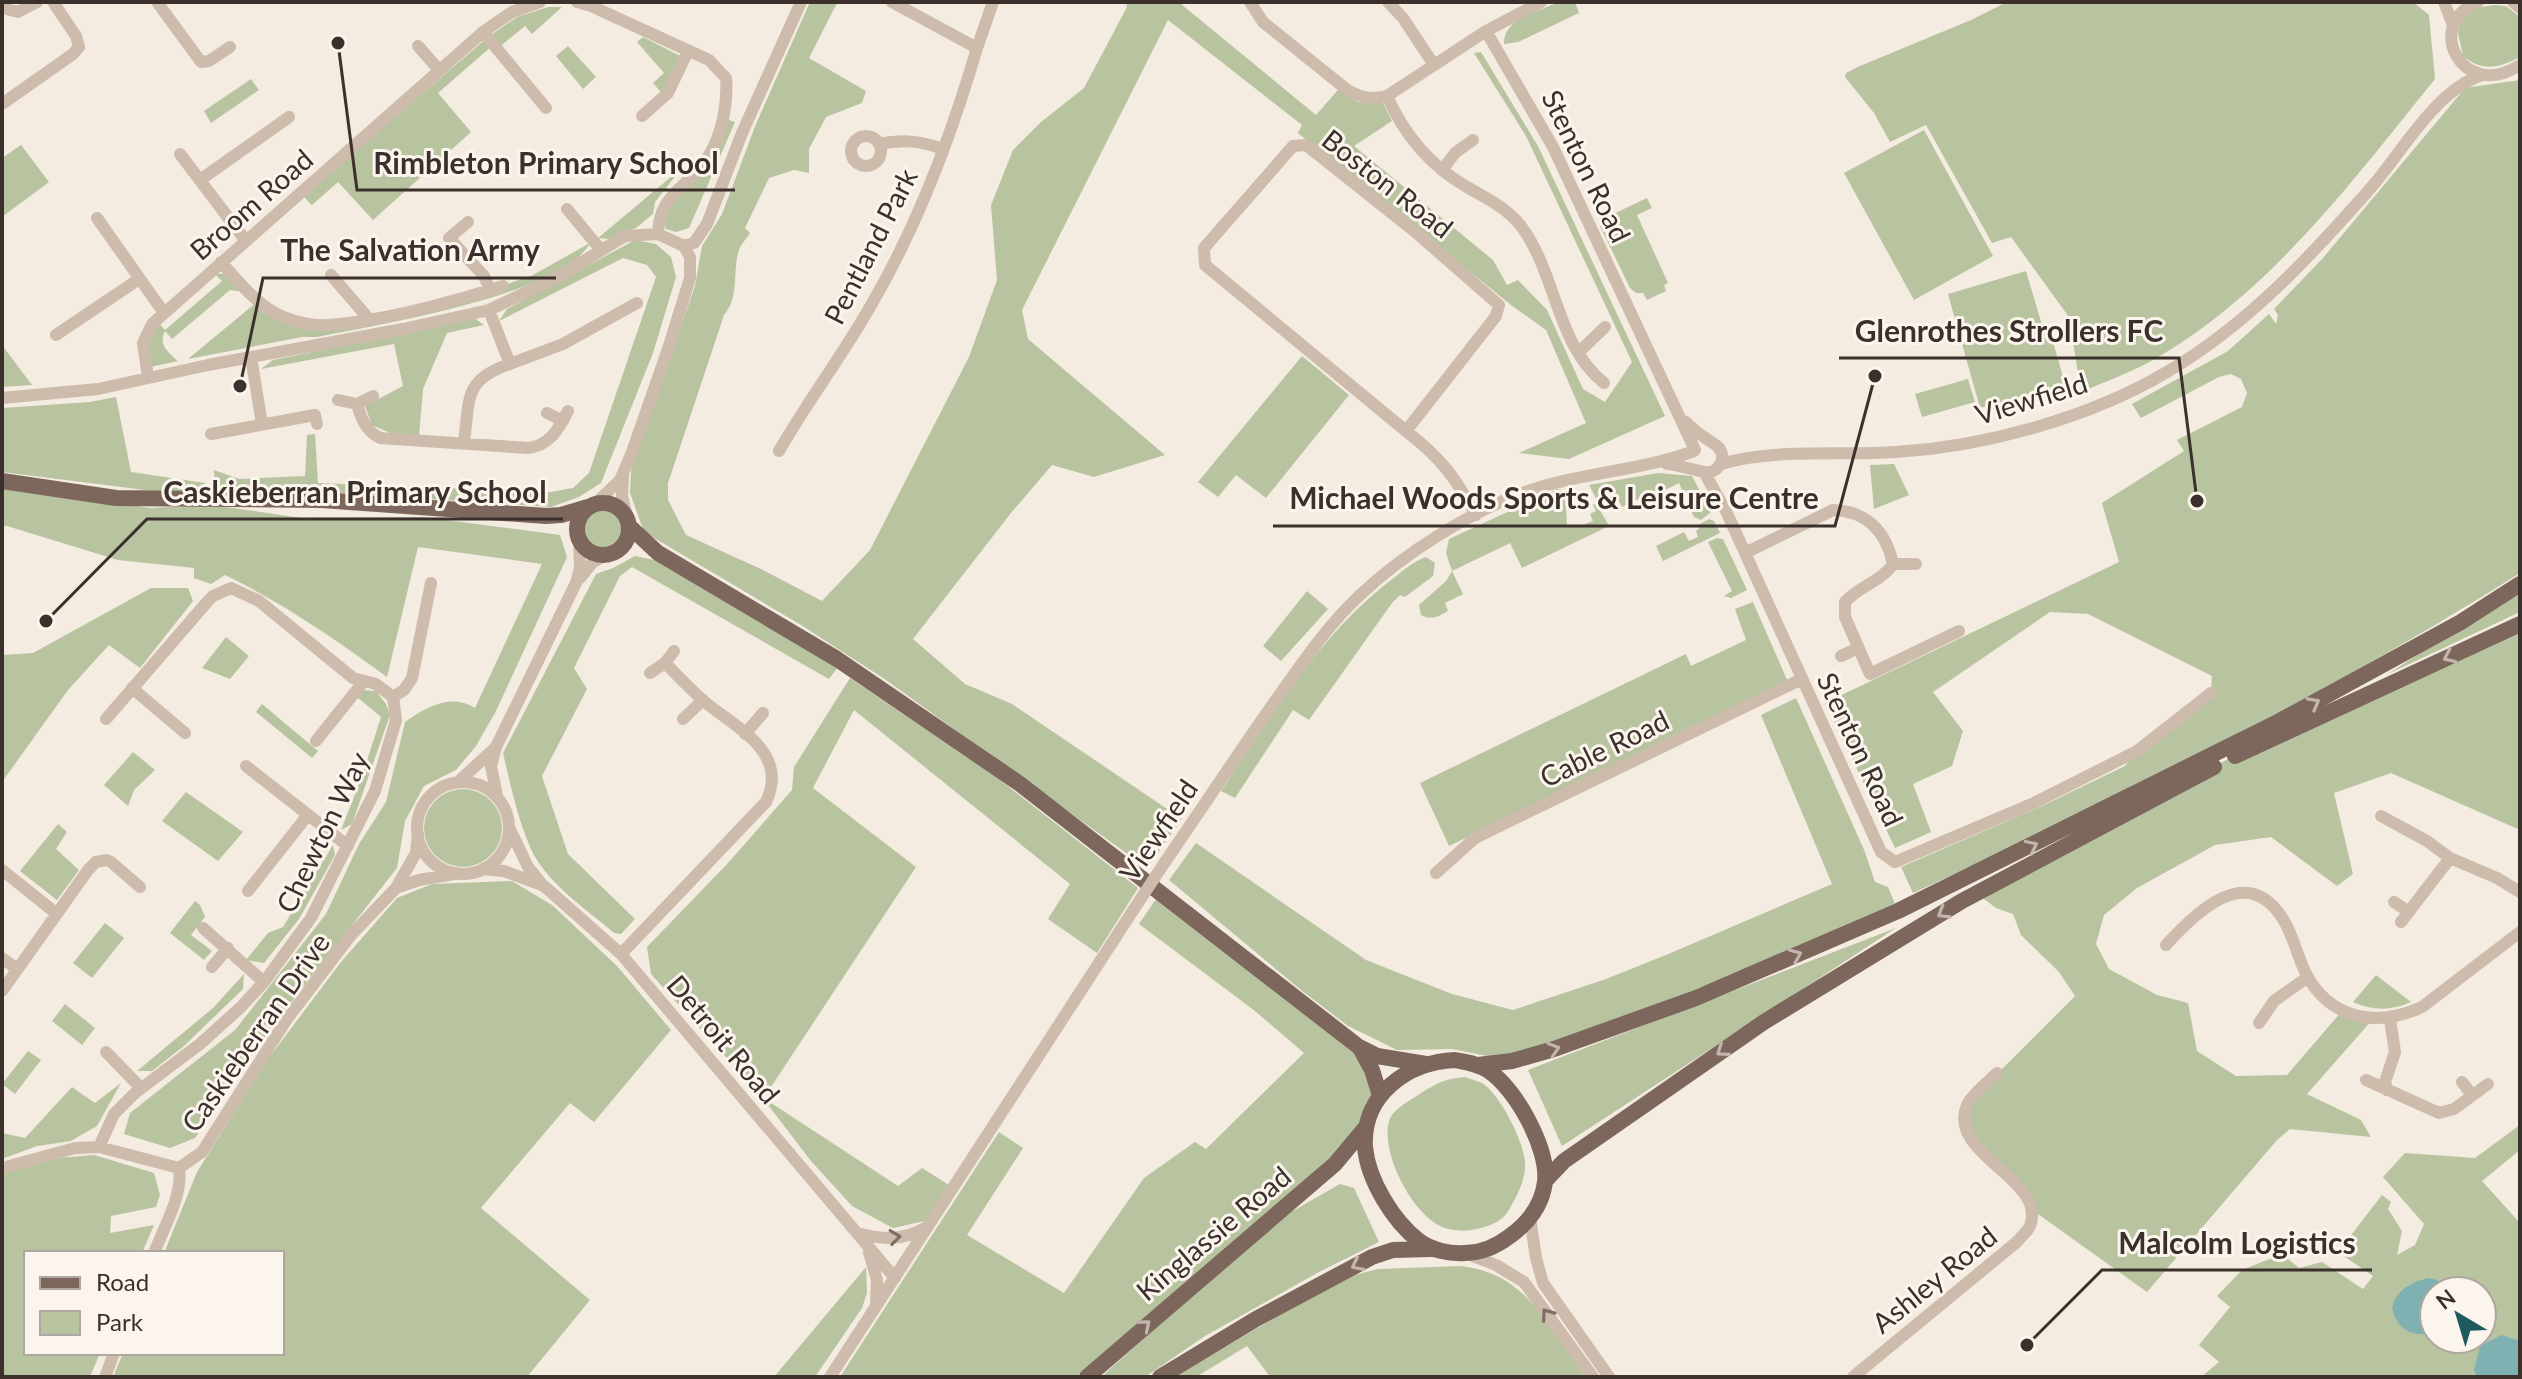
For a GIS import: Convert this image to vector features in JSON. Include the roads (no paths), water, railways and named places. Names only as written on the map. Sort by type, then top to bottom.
[{"type":"main road","points":[[2,481],[116,498],[321,500],[546,516],[561,515],[591,505],[613,504],[658,553],[816,646],[961,742],[1135,871],[1359,1047],[1377,1056],[1426,1064],[1455,1060],[1478,1065],[1512,1061],[1554,1049],[1653,1013],[1898,911],[2276,723],[2461,622],[2520,584]]},
{"type":"main road","points":[[578,538],[577,522],[591,505]]},
{"type":"main road","points":[[546,516],[568,526],[587,551],[658,553]]},
{"type":"main road","points":[[610,554],[625,544],[628,523]]},
{"type":"main road","points":[[1545,1181],[1564,1161],[1764,1022],[1962,901],[2230,758],[2520,624]]},
{"type":"main road","points":[[1359,1047],[1372,1070],[1380,1096]]},
{"type":"main road","points":[[1426,1064],[1389,1084],[1380,1096],[1368,1125],[1365,1147],[1375,1181],[1389,1205],[1407,1229],[1432,1249]]},
{"type":"main road","points":[[1160,1377],[1280,1306],[1372,1257],[1393,1250],[1432,1249],[1466,1253],[1484,1250],[1506,1240],[1530,1218],[1545,1181],[1541,1151],[1523,1112],[1496,1077],[1478,1065]]},
{"type":"main road","name":"Kinglassie Road","points":[[1087,1377],[1335,1164],[1368,1125]]},
{"type":"street","points":[[2,8],[18,12],[37,2]]},
{"type":"street","points":[[2,104],[79,47],[76,36],[53,2]]},
{"type":"street","points":[[157,2],[201,62],[209,61],[230,47]]},
{"type":"street","name":"Broom Road","points":[[148,377],[144,337],[152,324],[483,32],[512,12],[540,2]]},
{"type":"street","points":[[577,2],[718,66],[726,78],[726,102],[720,129],[709,155],[660,211],[658,234]]},
{"type":"street","points":[[684,246],[694,243],[707,224],[747,121],[801,2]]},
{"type":"street","points":[[892,2],[977,48]]},
{"type":"street","name":"Pentland Park","points":[[779,451],[872,305],[907,235],[943,149],[993,2]]},
{"type":"street","points":[[1250,2],[1263,22],[1346,89],[1353,94],[1372,98],[1387,96],[1486,31],[1541,2]]},
{"type":"street","points":[[1388,2],[1403,18],[1434,65]]},
{"type":"street","name":"Viewfield","points":[[1720,465],[1749,457],[1896,452],[1985,439],[2068,417],[2166,373],[2227,332],[2292,275],[2371,188],[2445,96],[2453,81],[2456,54],[2453,25],[2444,2]]},
{"type":"street","points":[[2513,2],[2520,8]]},
{"type":"street","points":[[2453,25],[2470,3]]},
{"type":"street","name":"Stenton Road","points":[[1486,31],[1553,147],[1694,450]]},
{"type":"street","points":[[483,32],[546,108]]},
{"type":"street","points":[[418,46],[439,70]]},
{"type":"street","points":[[642,116],[668,93],[688,51]]},
{"type":"street","points":[[2456,54],[2464,68],[2482,75]]},
{"type":"street","name":"Viewfield","points":[[2445,96],[2465,80],[2517,68]]},
{"type":"street","points":[[1387,96],[1412,141],[1443,169],[1513,216],[1536,251],[1557,306],[1588,370],[1604,383]]},
{"type":"street","points":[[200,180],[289,117]]},
{"type":"street","points":[[1472,124],[1473,140]]},
{"type":"street","points":[[879,144],[903,139],[943,149]]},
{"type":"street","points":[[1443,169],[1455,153],[1473,140]]},
{"type":"street","points":[[1473,140],[1486,148]]},
{"type":"street","name":"Boston Road","points":[[1406,431],[1496,316],[1499,305],[1413,230],[1306,145],[1293,146],[1204,248],[1205,265],[1406,431],[1435,453],[1453,475],[1476,515]]},
{"type":"street","points":[[180,154],[246,241]]},
{"type":"street","points":[[567,209],[601,250]]},
{"type":"street","points":[[97,218],[164,313]]},
{"type":"street","points":[[221,262],[258,301],[284,317],[315,325],[369,319],[496,288],[449,238],[468,222]]},
{"type":"street","points":[[2,398],[98,389],[489,310],[554,279],[625,236],[658,234],[684,246],[690,257],[686,291],[641,428],[624,468],[614,488],[591,505]]},
{"type":"street","points":[[331,275],[369,319]]},
{"type":"street","points":[[56,335],[139,279]]},
{"type":"street","points":[[464,442],[475,385],[489,371],[563,344],[637,303]]},
{"type":"street","points":[[489,310],[510,364]]},
{"type":"street","points":[[1579,352],[1605,327]]},
{"type":"street","points":[[251,357],[262,424]]},
{"type":"street","points":[[338,400],[357,404],[373,396]]},
{"type":"street","points":[[357,404],[363,422],[380,438],[534,448],[546,443],[565,416],[547,413]]},
{"type":"street","name":"Stenton Road","points":[[1679,414],[1712,444]]},
{"type":"street","points":[[211,434],[315,415],[317,424]]},
{"type":"street","points":[[1712,444],[1721,451],[1720,465],[1712,472],[1701,471],[1693,461],[1694,450],[1712,444]]},
{"type":"street","name":"Viewfield","points":[[1712,444],[1749,457]]},
{"type":"street","name":"Viewfield","points":[[830,1377],[1165,862],[1314,646],[1359,596],[1422,546],[1476,515],[1526,492],[1597,472],[1656,463],[1694,450]]},
{"type":"street","name":"Viewfield","points":[[1656,463],[1701,471]]},
{"type":"street","name":"Stenton Road","points":[[1720,465],[1720,497]]},
{"type":"street","points":[[624,468],[622,496],[628,523]]},
{"type":"street","name":"Stenton Road","points":[[1701,471],[1720,497],[1881,852],[1895,862],[2034,803],[2137,751],[2211,693]]},
{"type":"street","points":[[1745,553],[1833,510],[1846,510],[1871,522],[1883,536],[1893,564]]},
{"type":"street","points":[[496,747],[458,782],[436,791],[421,810],[418,834],[427,856],[436,864],[457,873],[483,869],[502,852],[509,827],[506,812],[498,799],[491,766],[496,747],[576,583],[580,568],[578,538]]},
{"type":"street","points":[[576,583],[593,562],[610,554]]},
{"type":"street","points":[[1916,564],[1893,564],[1878,579],[1858,589],[1845,602],[1845,617],[1870,674],[1959,631]]},
{"type":"street","points":[[106,719],[213,596],[231,588],[259,601],[353,678],[376,684],[393,697],[404,690],[412,678],[431,583]]},
{"type":"street","points":[[1841,656],[1858,648]]},
{"type":"street","points":[[650,673],[665,663],[674,651]]},
{"type":"street","points":[[621,954],[766,802],[772,779],[770,765],[762,751],[665,663]]},
{"type":"street","name":"Cable Road","points":[[1436,873],[1475,838],[1802,679]]},
{"type":"street","points":[[316,741],[364,681]]},
{"type":"street","points":[[132,688],[185,733]]},
{"type":"street","name":"Chewton Way","points":[[99,1147],[114,1114],[141,1088],[200,1044],[241,1007],[264,982],[311,918],[375,791],[396,720],[393,697]]},
{"type":"street","points":[[683,719],[703,700]]},
{"type":"street","points":[[745,734],[763,713]]},
{"type":"street","points":[[246,766],[348,846]]},
{"type":"street","points":[[458,782],[480,785],[498,799]]},
{"type":"street","points":[[2401,828],[2409,814]]},
{"type":"street","points":[[248,891],[307,816]]},
{"type":"street","points":[[2381,816],[2427,841],[2450,858],[2497,878],[2520,892]]},
{"type":"street","name":"Detroit Road","points":[[509,827],[528,867],[544,886],[621,954],[895,1278]]},
{"type":"street","name":"Caskieberran Drive","points":[[155,1251],[176,1194],[179,1168],[202,1152],[287,1019],[351,935],[396,888],[416,853],[418,834]]},
{"type":"street","points":[[2394,902],[2405,917],[2450,858]]},
{"type":"street","points":[[2,991],[96,862],[111,862],[140,887]]},
{"type":"street","name":"Detroit Road","points":[[483,869],[504,871],[544,886]]},
{"type":"street","points":[[2,870],[57,914]]},
{"type":"street","name":"Caskieberran Drive","points":[[396,888],[457,873]]},
{"type":"street","points":[[2166,945],[2191,918],[2221,897],[2235,892],[2250,892],[2262,897],[2283,919],[2308,977],[2323,996],[2342,1011],[2362,1019],[2390,1019],[2422,1007],[2520,932]]},
{"type":"street","points":[[203,928],[264,982]]},
{"type":"street","points":[[212,967],[228,948]]},
{"type":"street","points":[[2,958],[17,969]]},
{"type":"street","points":[[2259,1023],[2274,1001],[2308,977]]},
{"type":"street","points":[[2387,1090],[2385,1082],[2395,1052],[2390,1019]]},
{"type":"street","points":[[106,1052],[141,1088]]},
{"type":"street","name":"Ashley Road","points":[[1853,1377],[2018,1241],[2030,1226],[2031,1209],[2022,1189],[1974,1145],[1965,1124],[1967,1104],[1997,1073]]},
{"type":"street","points":[[2366,1080],[2439,1113],[2454,1109],[2488,1084]]},
{"type":"street","points":[[2462,1082],[2472,1095]]},
{"type":"street","points":[[2,1168],[75,1148],[99,1147],[179,1168]]},
{"type":"street","points":[[1530,1218],[1543,1283],[1609,1377]]},
{"type":"street","points":[[860,1237],[895,1239],[911,1235],[931,1224]]},
{"type":"street","name":"Detroit Road","points":[[860,1237],[877,1280],[876,1308]]},
{"type":"street","points":[[1466,1253],[1496,1265],[1524,1282],[1593,1377]]},
{"type":"street","points":[[105,1377],[113,1355]]},
{"type":"water","points":[[2416,1282],[2418,1334],[2401,1327],[2392,1307],[2398,1295]]},
{"type":"water","points":[[2498,1337],[2520,1341],[2520,1377],[2477,1377],[2474,1370],[2478,1355],[2498,1355]]},
{"type":"place","name":"Rimbleton Primary School","points":[[338,43]]},
{"type":"place","name":"Michael Woods Sports & Leisure Centre","points":[[1875,376]]},
{"type":"place","name":"The Salvation Army","points":[[240,386]]},
{"type":"place","name":"Glenrothes Strollers FC","points":[[2197,501]]},
{"type":"place","name":"Caskieberran Primary School","points":[[46,621]]},
{"type":"place","name":"Malcolm Logistics","points":[[2027,1345]]}]
